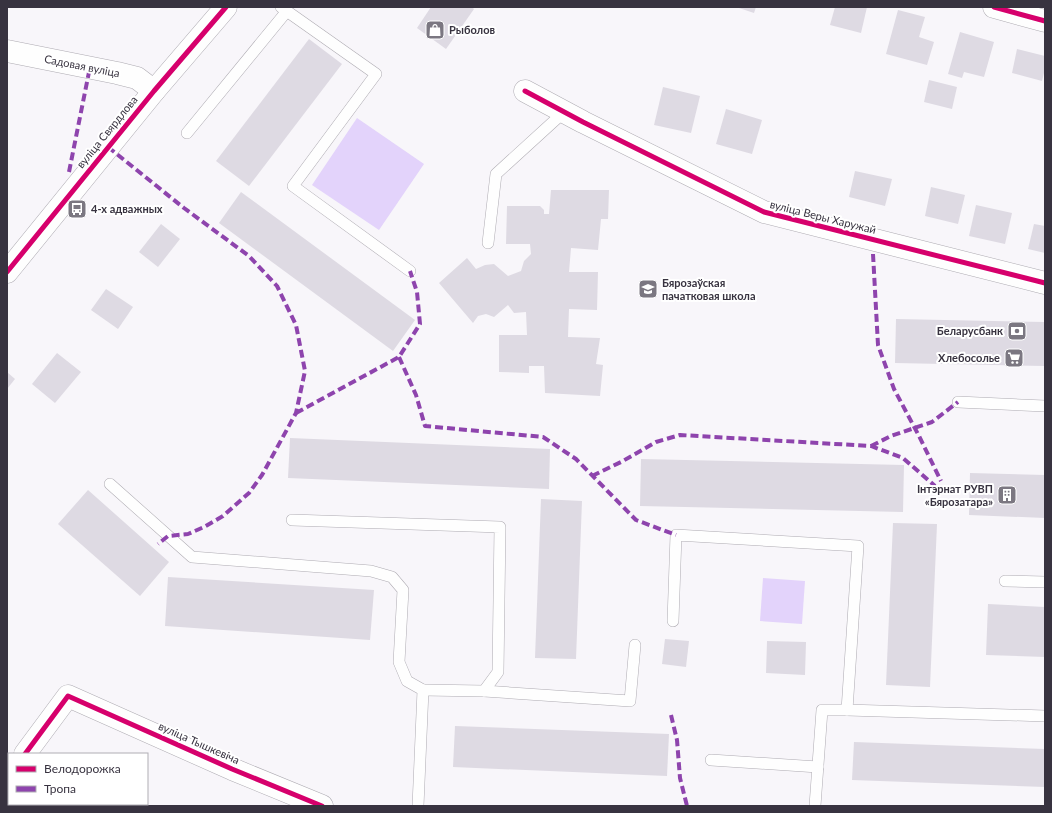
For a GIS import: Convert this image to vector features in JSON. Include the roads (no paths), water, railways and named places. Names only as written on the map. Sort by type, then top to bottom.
[{"type":"street","name":"вуліца Свярдлова","points":[[7,272],[154,91],[226,7]]},
{"type":"street","points":[[994,7],[1045,22]]},
{"type":"street","name":"Садовая вуліца","points":[[7,51],[130,76],[136,78],[154,91]]},
{"type":"street","name":"вуліца Веры Харужай","points":[[525,90],[564,112],[764,212],[1045,283]]},
{"type":"street","name":"вуліца Тышкевіча","points":[[26,753],[68,696],[232,769],[322,806]]},
{"type":"lane","points":[[187,133],[284,9],[376,74],[293,186],[410,271]]},
{"type":"lane","points":[[488,243],[496,174],[564,112]]},
{"type":"lane","points":[[958,402],[1045,406]]},
{"type":"lane","points":[[110,484],[192,557],[371,571],[392,578],[403,590],[399,662],[407,681],[423,690],[484,691],[630,701],[635,645]]},
{"type":"lane","points":[[292,520],[500,527],[498,672],[484,691]]},
{"type":"lane","points":[[673,621],[676,535],[858,546],[846,710]]},
{"type":"lane","points":[[1005,581],[1045,582]]},
{"type":"lane","points":[[418,806],[423,690]]},
{"type":"lane","points":[[815,806],[822,710],[1045,716]]},
{"type":"lane","points":[[711,760],[818,767]]},
{"type":"place","name":"Рыболов","points":[[435,30]]},
{"type":"place","name":"4-х адважных","points":[[77,209]]},
{"type":"place","name":"Бярозаўская пачатковая школа","points":[[648,289]]},
{"type":"place","name":"Беларусбанк","points":[[1017,331]]},
{"type":"place","name":"Хлебосолье","points":[[1014,358]]},
{"type":"place","name":"Інтэрнат РУВП «Бярозатара»","points":[[1007,495]]}]
